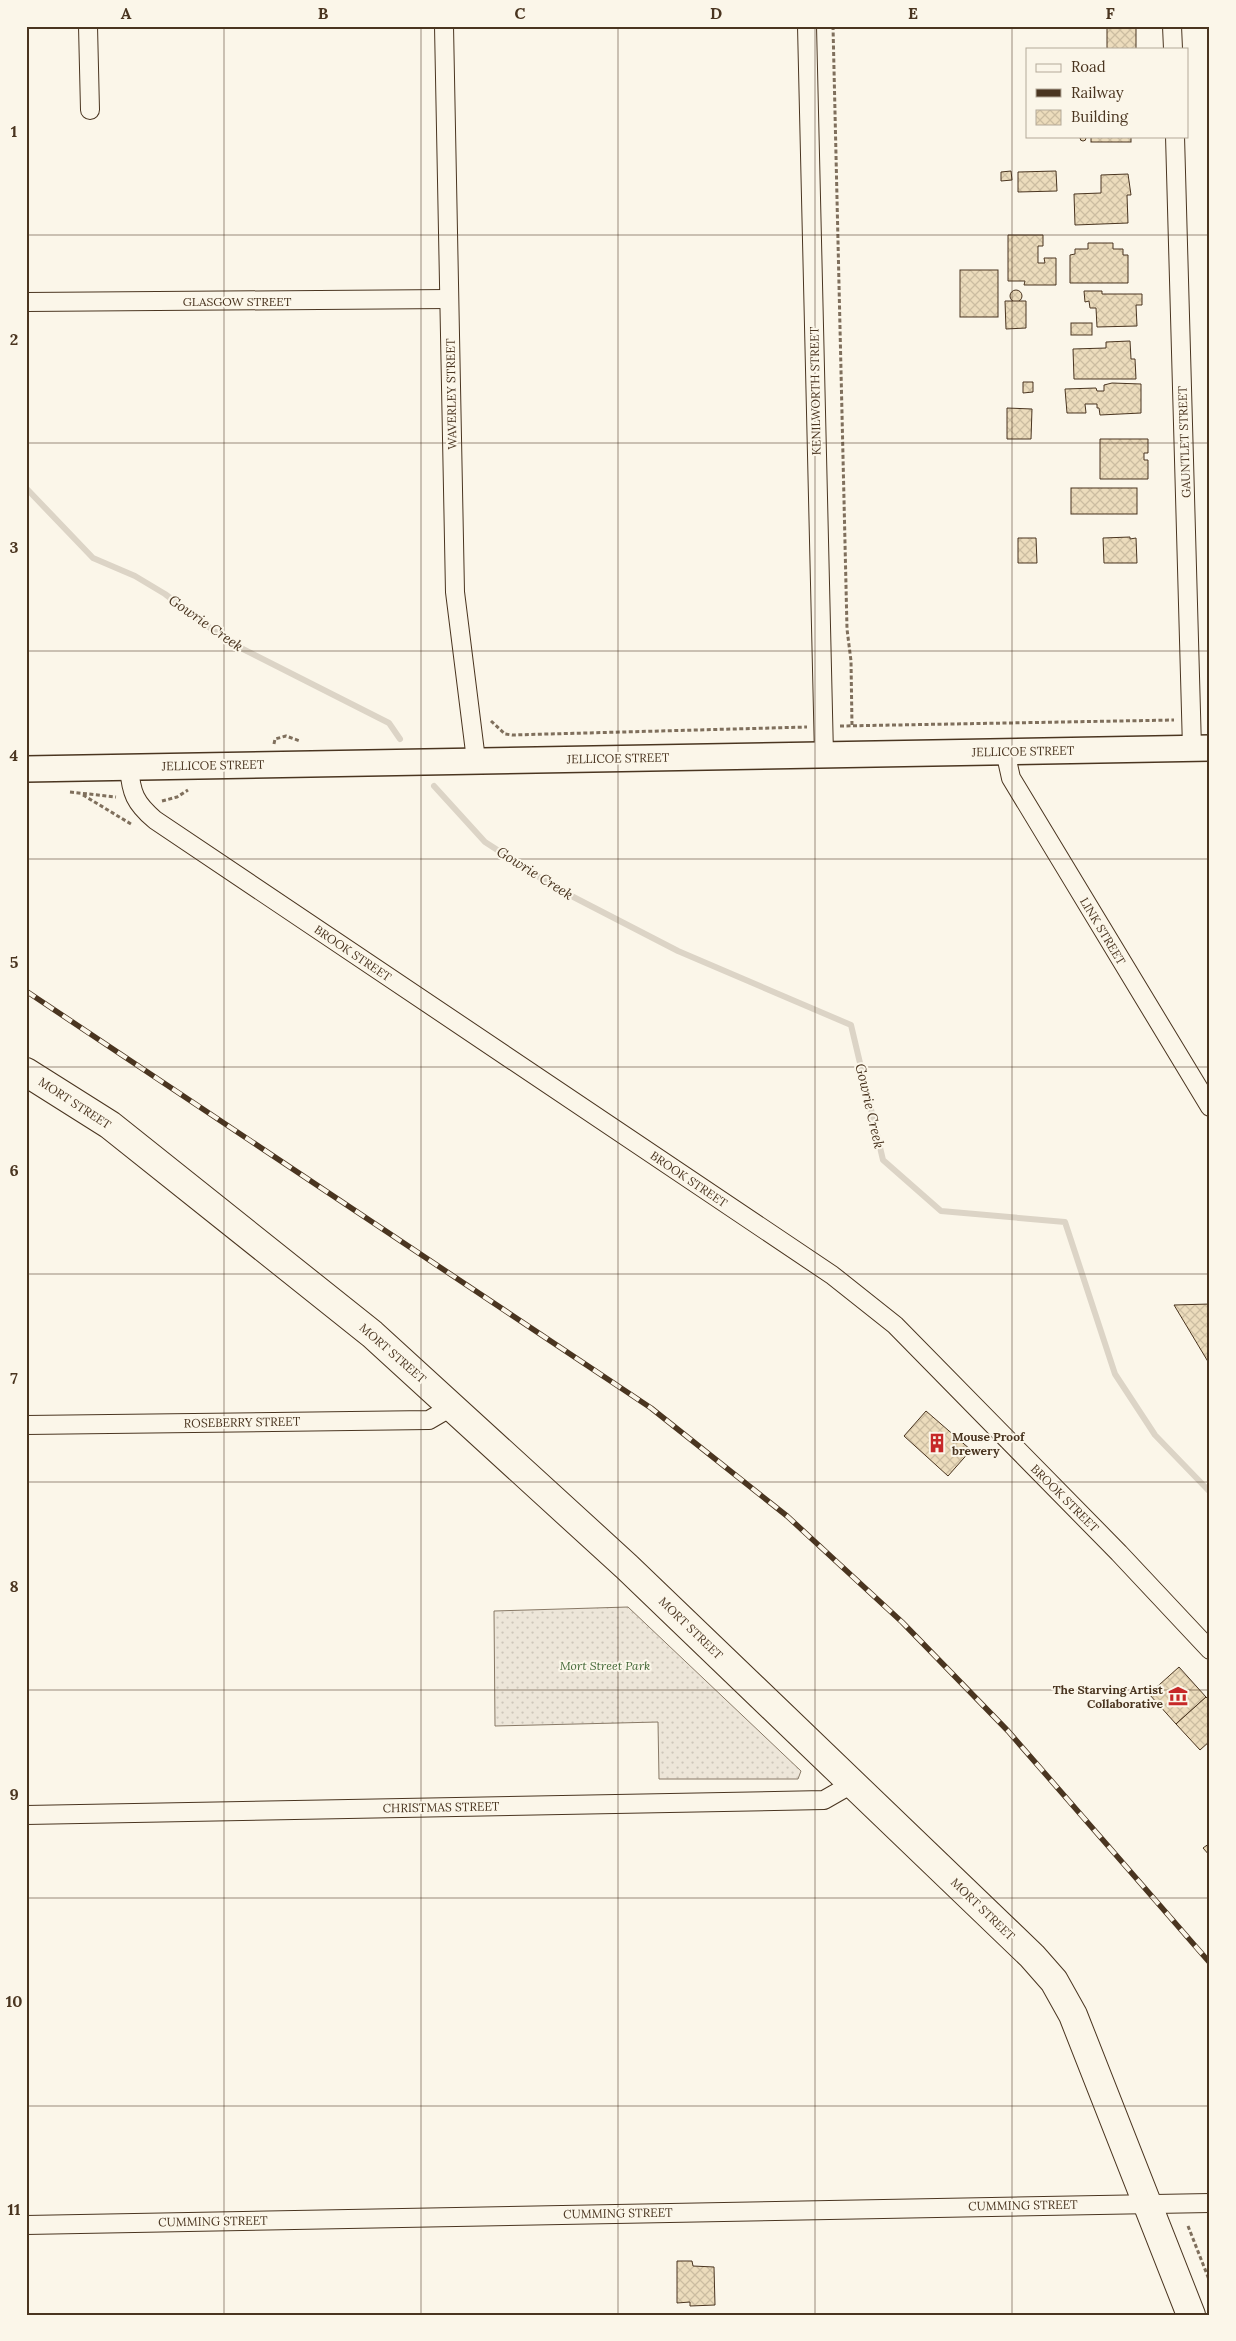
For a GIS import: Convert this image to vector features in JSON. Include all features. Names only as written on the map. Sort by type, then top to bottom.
[{"type":"main road","name":"JELLICOE STREET","points":[[26,769],[1201,748]]},
{"type":"main road","name":"MORT STREET","points":[[26,1072],[110,1125],[372,1334],[627,1567],[1032,1956],[1054,1981],[1073,2015],[1190,2315]]},
{"type":"street","points":[[88,26],[90,110]]},
{"type":"street","name":"WAVERLEY STREET","points":[[444,26],[455,592],[468,699],[464,760]]},
{"type":"street","name":"KENILWORTH STREET","points":[[807,26],[824,755]]},
{"type":"street","points":[[1172,26],[1173,48]]},
{"type":"street","name":"GAUNTLET STREET","points":[[1175,138],[1192,720],[1201,748]]},
{"type":"street","name":"GLASGOW STREET","points":[[26,302],[449,300]]},
{"type":"street","name":"LINK STREET","points":[[1005,751],[1011,778],[1210,1107]]},
{"type":"street","name":"BROOK STREET","points":[[129,767],[130,789],[142,809],[155,820],[839,1281],[895,1325],[1119,1553],[1210,1650]]},
{"type":"street","name":"ROSEBERRY STREET","points":[[26,1425],[429,1420],[453,1406]]},
{"type":"street","name":"CHRISTMAS STREET","points":[[26,1815],[824,1800],[852,1784]]},
{"type":"street","name":"CUMMING STREET","points":[[26,2225],[1210,2204]]},
{"type":"path","points":[[833,26],[847,629],[851,661],[852,726]]},
{"type":"path","points":[[468,699],[487,698],[490,720],[505,734],[512,735],[823,726],[1192,720]]},
{"type":"path","points":[[62,791],[167,801],[193,788]]},
{"type":"path","points":[[81,794],[101,804],[134,826]]},
{"type":"path","points":[[1188,2226],[1210,2282]]},
{"type":"green space","name":"Mort Street Park","points":[[628,1607],[801,1771],[798,1779],[659,1779],[658,1722],[495,1726],[494,1611]]},
{"type":"building","points":[[1107,26],[1136,26],[1136,48],[1107,48]]},
{"type":"building","points":[[1091,138],[1131,138],[1131,142],[1091,142]]},
{"type":"building","points":[[1011,171],[1012,180],[1001,181],[1001,172]]},
{"type":"building","points":[[1056,171],[1057,191],[1018,192],[1018,172]]},
{"type":"building","points":[[1128,174],[1131,195],[1127,195],[1128,223],[1075,225],[1074,194],[1101,193],[1101,175]]},
{"type":"building","points":[[1008,235],[1043,235],[1043,246],[1038,246],[1038,263],[1045,263],[1044,258],[1056,258],[1056,285],[1024,285],[1025,281],[1008,281]]},
{"type":"building","points":[[1088,243],[1113,243],[1113,249],[1123,249],[1123,255],[1128,255],[1128,283],[1070,283],[1070,255],[1075,254],[1075,249],[1088,249]]},
{"type":"building","points":[[960,270],[998,270],[998,317],[960,317]]},
{"type":"building","points":[[1014,290],[1018,290],[1022,296],[1018,302],[1014,302],[1010,298],[1010,294]]},
{"type":"building","points":[[1084,291],[1102,291],[1102,294],[1142,294],[1142,305],[1136,305],[1137,326],[1097,327],[1096,308],[1090,308],[1089,301],[1085,302]]},
{"type":"building","points":[[1005,301],[1026,301],[1026,328],[1006,329]]},
{"type":"building","points":[[1071,323],[1092,323],[1092,335],[1071,335]]},
{"type":"building","points":[[1130,341],[1131,359],[1135,359],[1136,379],[1074,379],[1073,349],[1106,348],[1106,342]]},
{"type":"building","points":[[1023,382],[1033,382],[1033,392],[1023,393]]},
{"type":"building","points":[[1112,383],[1141,384],[1141,413],[1100,415],[1097,404],[1085,404],[1086,413],[1067,413],[1065,389],[1096,388],[1097,391],[1104,391],[1104,385]]},
{"type":"building","points":[[1007,408],[1032,409],[1031,439],[1007,439]]},
{"type":"building","points":[[1100,439],[1148,439],[1148,453],[1144,453],[1144,460],[1148,460],[1148,479],[1100,479]]},
{"type":"building","points":[[1071,488],[1137,488],[1137,514],[1071,514]]},
{"type":"building","points":[[1130,537],[1130,539],[1136,538],[1137,563],[1104,563],[1103,538]]},
{"type":"building","points":[[1018,538],[1036,538],[1037,563],[1018,563]]},
{"type":"building","points":[[1210,1304],[1210,1365],[1174,1305]]},
{"type":"building","name":"Mouse Proof brewery","points":[[926,1411],[971,1450],[948,1476],[904,1436]]},
{"type":"building","name":"The Starving Artist Collaborative","points":[[1179,1667],[1206,1697],[1176,1724],[1149,1694]]},
{"type":"building","points":[[1206,1697],[1210,1701],[1210,1741],[1200,1750],[1176,1724]]},
{"type":"building","points":[[1210,1843],[1210,1856],[1203,1848]]},
{"type":"building","points":[[677,2261],[692,2261],[693,2266],[714,2267],[715,2305],[690,2306],[690,2302],[677,2303]]},
{"type":"waterway","name":"Gowrie Creek","points":[[26,488],[93,558],[135,576],[165,594],[229,642],[389,723],[400,739]]},
{"type":"waterway","name":"Gowrie Creek","points":[[434,786],[485,842],[556,888],[678,951],[851,1025],[883,1160],[941,1211],[1065,1222],[1115,1374],[1155,1435],[1210,1492]]},
{"type":"railway","points":[[26,991],[651,1408],[787,1516],[902,1622],[1008,1731],[1210,1963]]},
{"type":"place","name":"Mouse Proof brewery","points":[[937,1443]]},
{"type":"place","name":"The Starving Artist Collaborative","points":[[1178,1696]]}]
